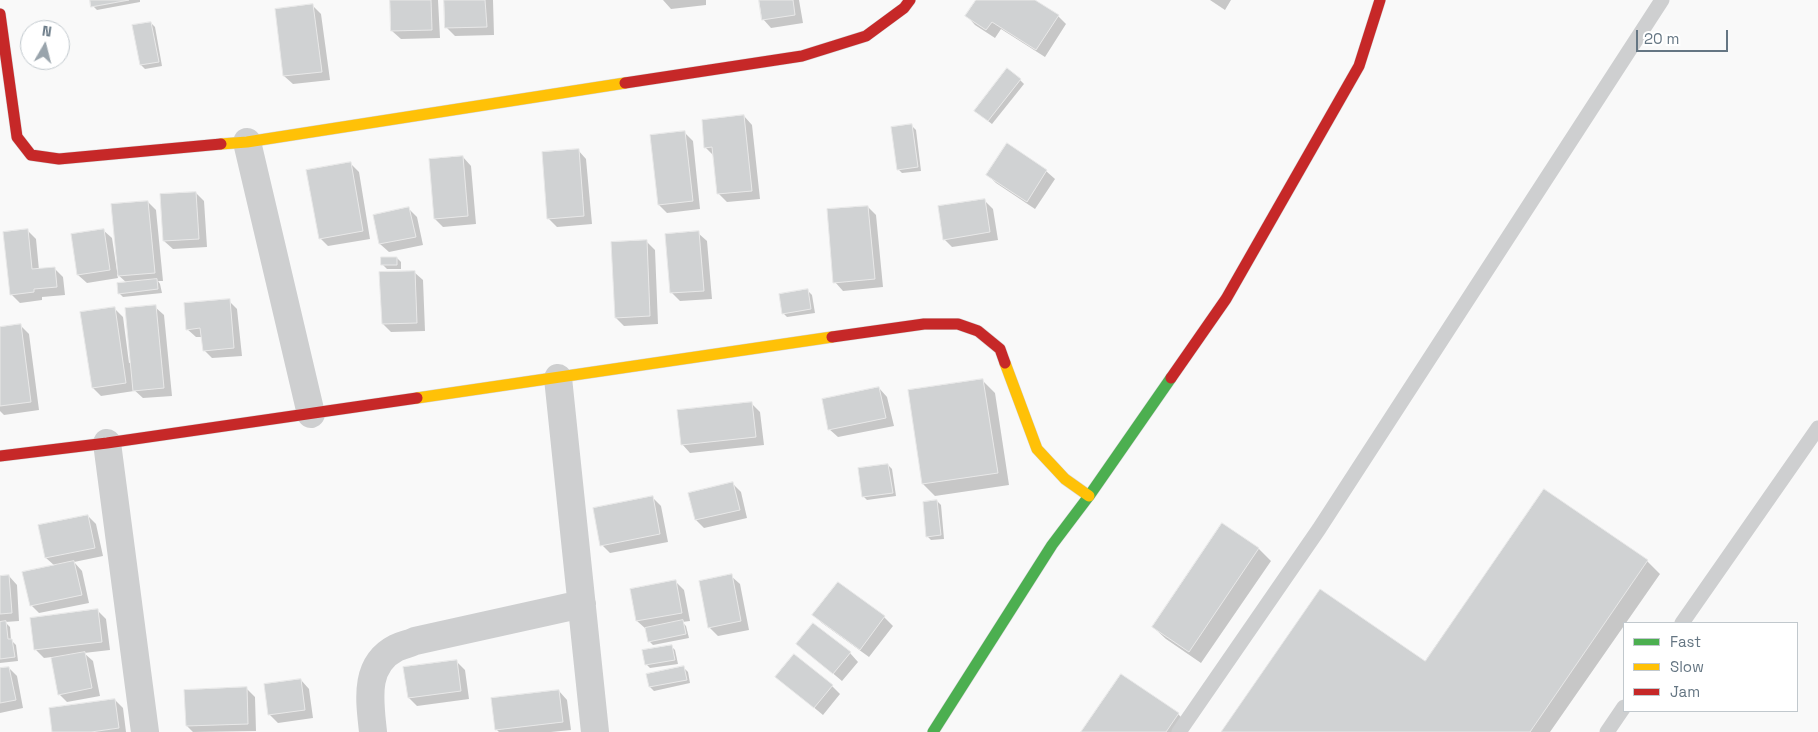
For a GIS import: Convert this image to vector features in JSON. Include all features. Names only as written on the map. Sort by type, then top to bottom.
[{"type":"street","points":[[0,14],[17,138],[32,155],[58,160],[247,142],[802,56],[866,36],[904,8],[910,0]]},
{"type":"street","points":[[933,732],[1052,545],[1089,496],[1226,299],[1359,66],[1380,0]]},
{"type":"street","points":[[247,142],[311,414]]},
{"type":"street","points":[[0,456],[311,414],[924,324],[958,324],[978,331],[1000,349],[1037,448],[1065,479],[1089,496]]},
{"type":"street","points":[[558,378],[595,732]]},
{"type":"street","points":[[107,443],[145,732]]},
{"type":"street","points":[[373,732],[369,693],[371,678],[381,661],[395,648],[582,604]]},
{"type":"lane","points":[[1180,732],[1319,529],[1662,0]]},
{"type":"lane","points":[[1683,622],[1818,428]]},
{"type":"lane","points":[[1607,732],[1623,708]]},
{"type":"building","points":[[90,0],[129,0],[91,7]]},
{"type":"building","points":[[390,0],[431,0],[432,30],[391,31]]},
{"type":"building","points":[[444,0],[485,0],[487,27],[445,28]]},
{"type":"building","points":[[759,0],[793,0],[795,15],[762,20]]},
{"type":"building","points":[[976,0],[1035,0],[1059,15],[1036,50],[992,22],[986,30],[965,16]]},
{"type":"building","points":[[313,4],[322,72],[283,76],[275,9]]},
{"type":"building","points":[[151,22],[159,62],[140,65],[132,25]]},
{"type":"building","points":[[1007,68],[1021,79],[988,121],[974,111]]},
{"type":"building","points":[[744,115],[752,191],[717,194],[712,147],[704,148],[702,120]]},
{"type":"building","points":[[912,124],[918,167],[897,170],[891,127]]},
{"type":"building","points":[[685,131],[693,201],[658,205],[650,135]]},
{"type":"building","points":[[1007,143],[1047,170],[1027,202],[986,175]]},
{"type":"building","points":[[579,149],[584,216],[547,219],[542,152]]},
{"type":"building","points":[[463,156],[468,216],[434,219],[429,159]]},
{"type":"building","points":[[351,162],[363,231],[319,239],[306,170]]},
{"type":"building","points":[[196,192],[199,239],[163,241],[160,194]]},
{"type":"building","points":[[985,199],[990,232],[943,240],[938,206]]},
{"type":"building","points":[[148,201],[155,273],[118,276],[111,204]]},
{"type":"building","points":[[868,206],[875,279],[833,283],[827,209]]},
{"type":"building","points":[[409,207],[416,237],[379,244],[373,215]]},
{"type":"building","points":[[28,229],[32,269],[55,267],[57,287],[34,289],[34,292],[10,295],[3,232]]},
{"type":"building","points":[[104,229],[110,270],[77,275],[71,234]]},
{"type":"building","points":[[699,231],[704,291],[670,293],[665,234]]},
{"type":"building","points":[[647,240],[650,316],[615,318],[611,242]]},
{"type":"building","points":[[381,257],[397,257],[397,265],[381,265]]},
{"type":"building","points":[[415,271],[417,323],[382,324],[379,272]]},
{"type":"building","points":[[157,279],[158,289],[118,294],[117,283]]},
{"type":"building","points":[[808,289],[811,309],[782,314],[779,294]]},
{"type":"building","points":[[230,299],[234,348],[203,351],[200,328],[186,330],[184,303]]},
{"type":"building","points":[[156,305],[164,388],[133,391],[125,308]]},
{"type":"building","points":[[115,307],[126,383],[92,388],[80,312]]},
{"type":"building","points":[[21,324],[31,402],[0,406],[0,327]]},
{"type":"building","points":[[983,379],[998,473],[922,484],[908,390]]},
{"type":"building","points":[[879,387],[886,418],[828,430],[822,399]]},
{"type":"building","points":[[752,402],[756,437],[681,445],[677,410]]},
{"type":"building","points":[[888,464],[893,493],[862,497],[858,468]]},
{"type":"building","points":[[733,482],[740,510],[695,520],[688,493]]},
{"type":"building","points":[[1544,489],[1648,560],[1530,732],[1221,732],[1320,589],[1425,661]]},
{"type":"building","points":[[653,496],[660,534],[600,546],[593,508]]},
{"type":"building","points":[[937,500],[941,535],[926,537],[923,502]]},
{"type":"building","points":[[88,515],[95,548],[45,558],[38,525]]},
{"type":"building","points":[[1222,523],[1259,548],[1189,652],[1152,627]]},
{"type":"building","points":[[74,561],[82,595],[30,606],[22,572]]},
{"type":"building","points":[[732,574],[741,621],[708,628],[699,581]]},
{"type":"building","points":[[9,575],[12,613],[0,614],[0,576]]},
{"type":"building","points":[[676,580],[682,613],[636,621],[630,589]]},
{"type":"building","points":[[838,582],[885,616],[860,650],[812,615]]},
{"type":"building","points":[[98,609],[102,642],[34,650],[30,618]]},
{"type":"building","points":[[683,620],[686,634],[648,642],[645,628]]},
{"type":"building","points":[[6,621],[8,639],[12,639],[15,657],[0,659],[0,622]]},
{"type":"building","points":[[813,623],[851,652],[833,674],[796,644]]},
{"type":"building","points":[[672,645],[675,660],[645,665],[642,650]]},
{"type":"building","points":[[85,652],[92,688],[58,695],[51,658]]},
{"type":"building","points":[[794,654],[833,685],[814,708],[775,677]]},
{"type":"building","points":[[457,660],[461,691],[408,698],[403,667]]},
{"type":"building","points":[[684,666],[687,680],[649,687],[646,674]]},
{"type":"building","points":[[9,667],[16,700],[0,703],[0,668]]},
{"type":"building","points":[[1121,674],[1179,713],[1166,732],[1081,732]]},
{"type":"building","points":[[301,679],[305,710],[268,715],[264,684]]},
{"type":"building","points":[[247,687],[248,724],[186,726],[184,690]]},
{"type":"building","points":[[559,690],[563,722],[495,730],[491,698]]},
{"type":"building","points":[[115,699],[119,728],[91,732],[52,732],[49,708]]},
{"type":"traffic: fast","points":[[933,732],[1052,545],[1089,496],[1171,378]]},
{"type":"traffic: slow","points":[[221,144],[247,142],[625,83]]},
{"type":"traffic: slow","points":[[417,398],[832,337]]},
{"type":"traffic: slow","points":[[1005,363],[1037,449],[1065,479],[1089,496]]},
{"type":"traffic: jam","points":[[625,83],[802,56],[866,36],[904,8],[910,0]]},
{"type":"traffic: jam","points":[[1171,378],[1226,299],[1359,66],[1380,0]]},
{"type":"traffic: jam","points":[[0,14],[17,137],[31,155],[59,159],[221,144]]},
{"type":"traffic: jam","points":[[832,337],[924,324],[958,324],[978,331],[1000,349],[1005,363]]},
{"type":"traffic: jam","points":[[0,456],[107,443],[417,398]]}]
